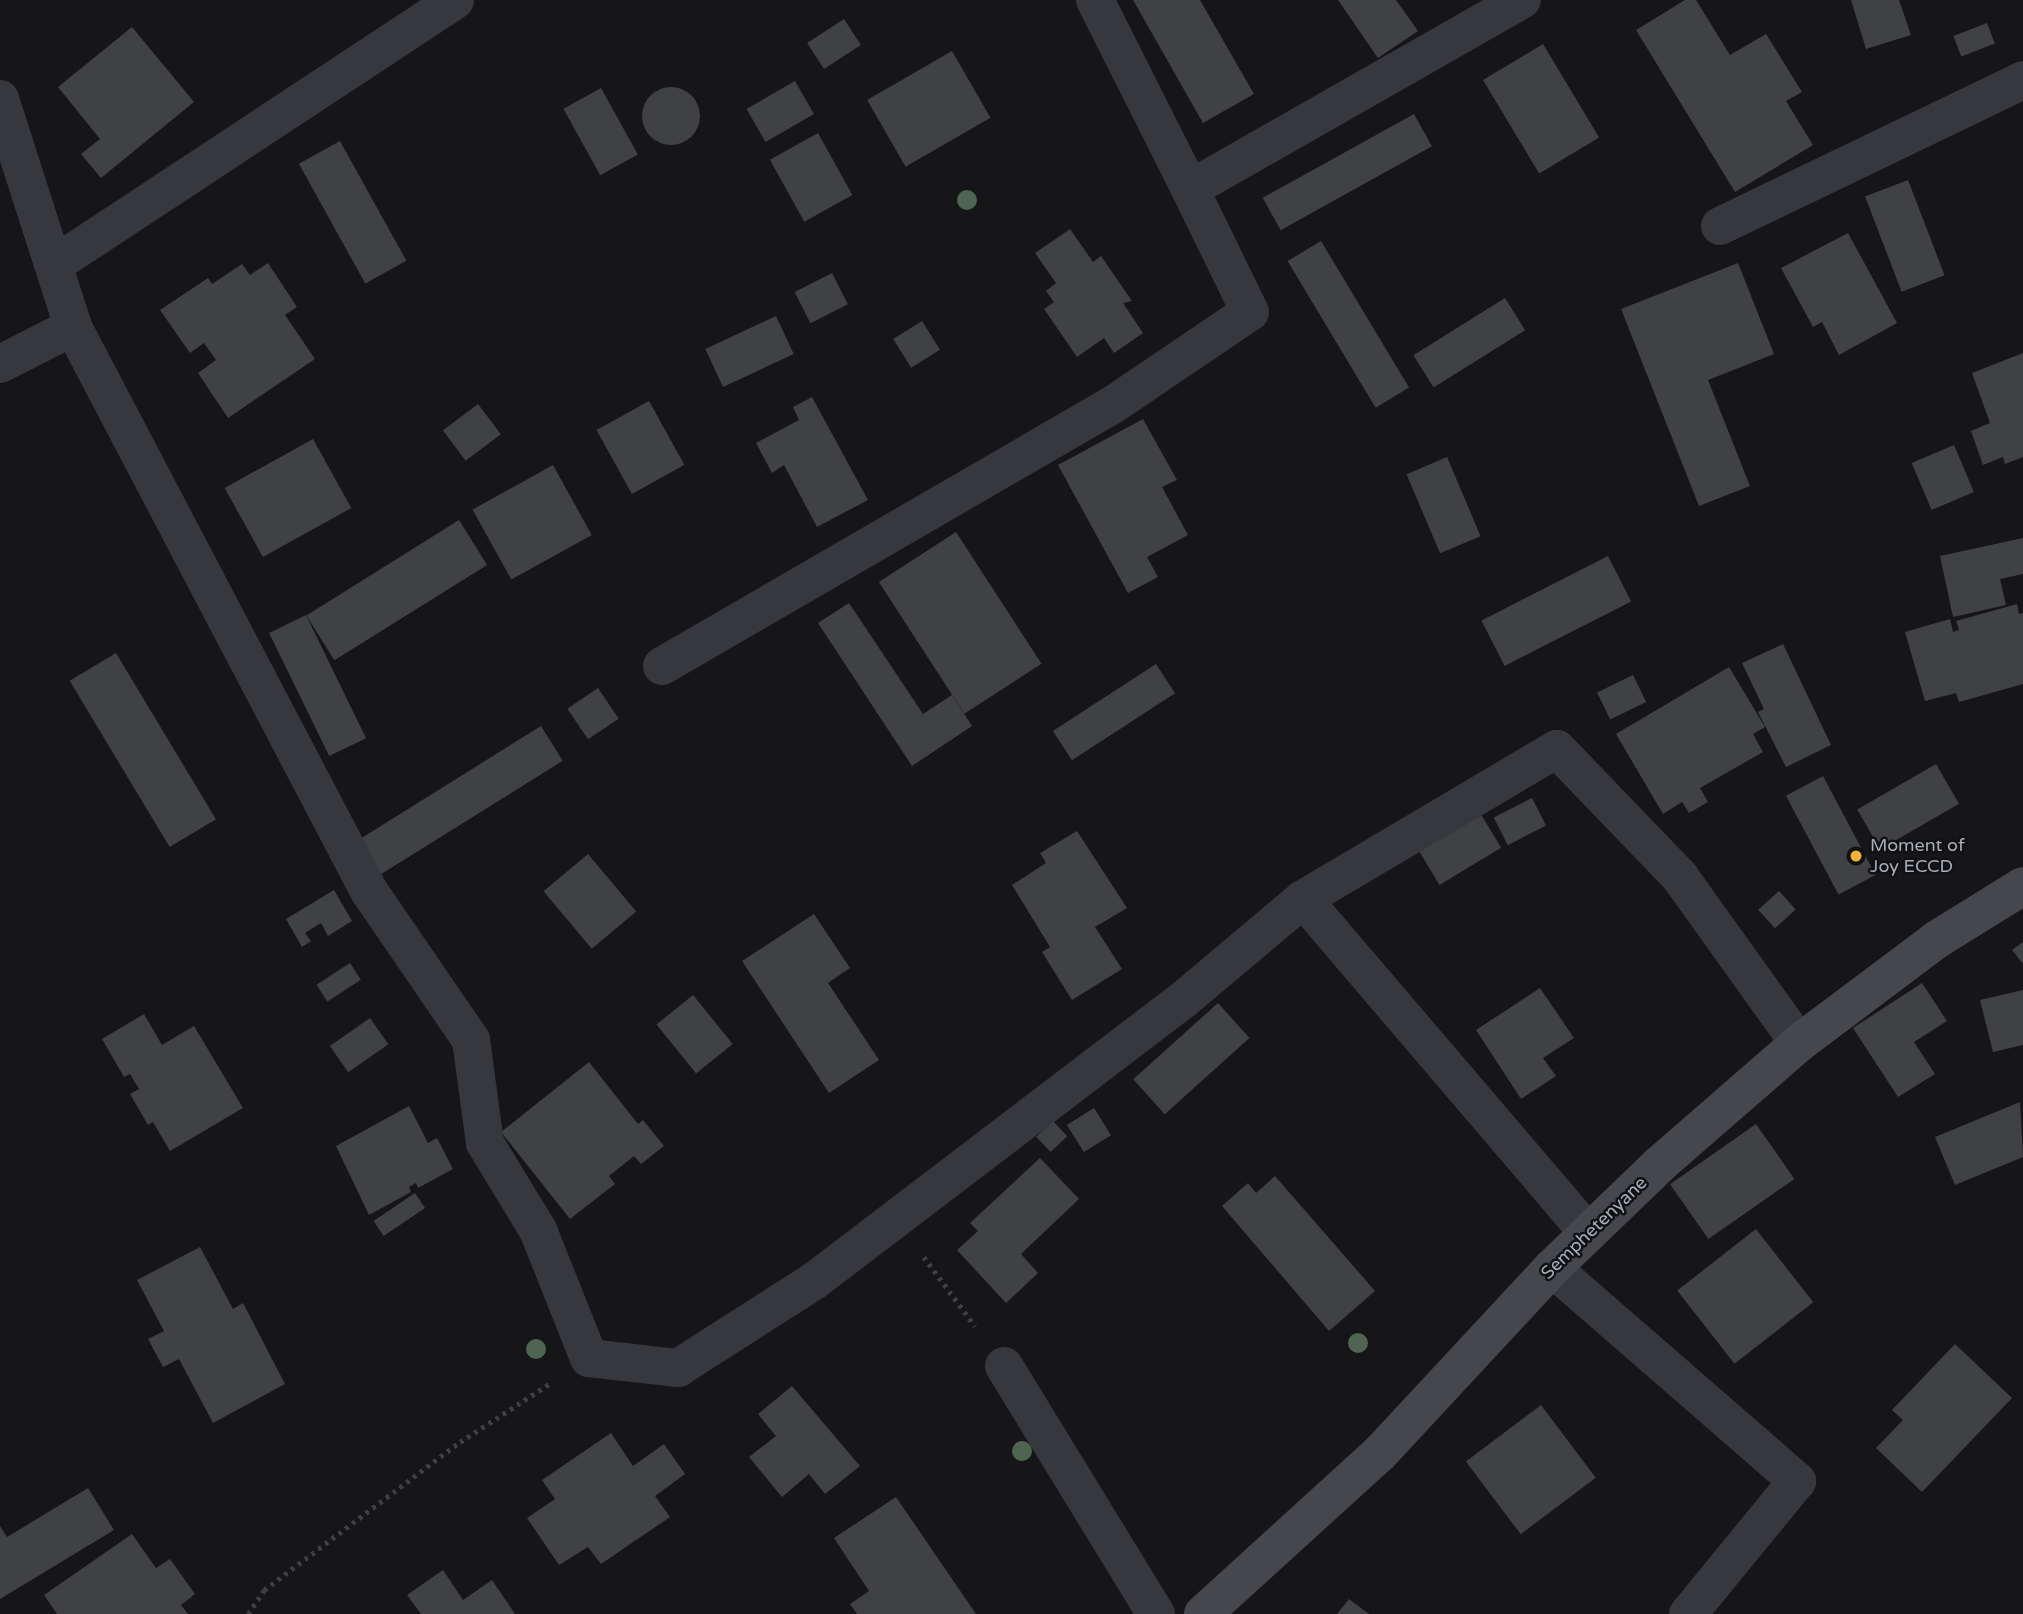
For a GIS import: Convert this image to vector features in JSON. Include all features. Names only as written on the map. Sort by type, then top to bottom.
[{"type":"main road","name":"Semphetenyane","points":[[1203,1614],[1380,1453],[1587,1232],[1799,1043],[1936,940],[2023,886]]},
{"type":"street","points":[[55,264],[456,0]]},
{"type":"street","points":[[662,666],[1090,418],[1250,313],[1095,0]]},
{"type":"street","points":[[1190,189],[1522,0]]},
{"type":"street","points":[[1720,226],[2023,80]]},
{"type":"street","points":[[0,99],[73,327],[369,891],[471,1040],[485,1143],[538,1230],[589,1358],[678,1368],[814,1281],[897,1219],[1183,1000],[1303,899],[1557,749],[1680,877],[1799,1043]]},
{"type":"street","points":[[0,364],[73,327]]},
{"type":"street","points":[[1303,899],[1587,1232]]},
{"type":"street","points":[[1552,1268],[1797,1481],[1688,1614]]},
{"type":"street","points":[[1004,1366],[1156,1614]]},
{"type":"path","points":[[897,1219],[1004,1366]]},
{"type":"path","points":[[248,1614],[264,1590],[460,1442],[589,1358]]},
{"type":"building","points":[[1133,0],[1200,0],[1254,94],[1203,123]]},
{"type":"building","points":[[1338,0],[1396,0],[1418,31],[1378,58]]},
{"type":"building","points":[[1685,0],[1696,0],[1730,55],[1766,34],[1802,92],[1786,101],[1813,145],[1735,192],[1636,30]]},
{"type":"building","points":[[1851,0],[1899,0],[1911,35],[1866,49]]},
{"type":"building","points":[[844,19],[861,45],[824,69],[807,43]]},
{"type":"building","points":[[1987,23],[1995,44],[1961,56],[1953,36]]},
{"type":"building","points":[[132,27],[194,102],[101,178],[81,154],[100,139],[58,87]]},
{"type":"building","points":[[1543,44],[1599,137],[1539,173],[1483,80]]},
{"type":"building","points":[[952,51],[990,118],[906,167],[867,100]]},
{"type":"building","points":[[795,81],[814,114],[766,142],[747,109]]},
{"type":"building","points":[[671,87],[687,92],[695,100],[700,116],[695,132],[687,140],[671,145],[655,140],[647,132],[642,116],[647,100],[655,92]]},
{"type":"building","points":[[601,88],[638,154],[600,175],[563,109]]},
{"type":"building","points":[[1414,114],[1432,146],[1281,230],[1263,198]]},
{"type":"building","points":[[818,133],[852,195],[804,222],[770,160]]},
{"type":"building","points":[[340,141],[406,261],[365,284],[299,164]]},
{"type":"building","points":[[1908,180],[1945,275],[1902,292],[1865,196]]},
{"type":"building","points":[[1070,229],[1093,262],[1101,256],[1132,301],[1123,303],[1143,333],[1114,353],[1104,338],[1077,357],[1044,309],[1054,302],[1046,291],[1056,283],[1035,253]]},
{"type":"building","points":[[1848,233],[1897,323],[1839,355],[1822,322],[1813,327],[1781,268]]},
{"type":"building","points":[[1321,241],[1409,388],[1376,408],[1288,261]]},
{"type":"building","points":[[268,263],[297,307],[285,315],[315,359],[228,418],[198,373],[216,360],[204,343],[190,353],[160,310],[208,278],[212,284],[242,264],[250,275]]},
{"type":"building","points":[[1738,263],[1774,354],[1708,380],[1750,486],[1699,506],[1621,309]]},
{"type":"building","points":[[832,273],[848,304],[810,323],[795,292]]},
{"type":"building","points":[[1505,298],[1525,330],[1434,387],[1413,355]]},
{"type":"building","points":[[776,316],[794,354],[723,387],[705,349]]},
{"type":"building","points":[[922,321],[940,350],[911,368],[893,339]]},
{"type":"building","points":[[2023,353],[2023,457],[2005,464],[2003,457],[1983,465],[1971,431],[1990,423],[1972,373]]},
{"type":"building","points":[[812,397],[868,500],[817,527],[784,465],[772,473],[756,443],[799,420],[793,407]]},
{"type":"building","points":[[649,401],[684,465],[632,494],[597,430]]},
{"type":"building","points":[[478,404],[501,434],[466,461],[443,430]]},
{"type":"building","points":[[1143,419],[1177,480],[1162,487],[1188,535],[1147,557],[1158,577],[1128,593],[1058,465]]},
{"type":"building","points":[[313,439],[351,508],[263,557],[225,488]]},
{"type":"building","points":[[1954,445],[1974,492],[1932,510],[1912,463]]},
{"type":"building","points":[[1447,457],[1481,536],[1440,553],[1406,474]]},
{"type":"building","points":[[553,465],[592,535],[511,580],[473,510]]},
{"type":"building","points":[[459,520],[487,565],[334,660],[306,615]]},
{"type":"building","points":[[956,532],[1042,664],[964,714],[879,582]]},
{"type":"building","points":[[2023,538],[2023,574],[2000,579],[2006,605],[1953,617],[1940,556]]},
{"type":"building","points":[[1608,556],[1631,601],[1505,666],[1481,620]]},
{"type":"building","points":[[849,603],[923,714],[952,695],[972,726],[912,766],[818,623]]},
{"type":"building","points":[[2017,604],[2019,614],[2023,613],[2023,684],[1959,702],[1956,693],[1925,701],[1905,632],[1950,619],[1953,632],[1959,630],[1956,621]]},
{"type":"building","points":[[306,615],[366,738],[329,756],[269,633]]},
{"type":"building","points":[[1783,644],[1831,745],[1786,767],[1758,712],[1764,709],[1742,663]]},
{"type":"building","points":[[116,653],[216,819],[170,847],[70,681]]},
{"type":"building","points":[[1156,664],[1175,693],[1072,760],[1053,731]]},
{"type":"building","points":[[1729,667],[1765,727],[1753,734],[1763,752],[1700,788],[1708,802],[1689,813],[1682,802],[1663,814],[1616,734]]},
{"type":"building","points":[[1633,675],[1646,702],[1610,719],[1597,693]]},
{"type":"building","points":[[598,688],[619,719],[588,739],[567,709]]},
{"type":"building","points":[[541,726],[563,761],[376,877],[354,843]]},
{"type":"building","points":[[1936,764],[1959,804],[1880,849],[1857,810]]},
{"type":"building","points":[[1823,776],[1876,875],[1838,895],[1786,796]]},
{"type":"building","points":[[1532,798],[1546,826],[1508,845],[1494,818]]},
{"type":"building","points":[[1479,811],[1501,848],[1439,885],[1417,848]]},
{"type":"building","points":[[1077,831],[1127,908],[1095,927],[1122,969],[1072,1000],[1042,952],[1050,947],[1012,885],[1046,863],[1040,853]]},
{"type":"building","points":[[588,854],[636,911],[592,949],[544,891]]},
{"type":"building","points":[[334,890],[352,921],[328,936],[321,923],[305,933],[311,941],[302,947],[286,919]]},
{"type":"building","points":[[1779,891],[1796,910],[1775,928],[1758,910]]},
{"type":"building","points":[[814,914],[850,968],[828,983],[879,1060],[829,1093],[742,961]]},
{"type":"building","points":[[2023,942],[2023,964],[2012,950]]},
{"type":"building","points":[[350,963],[361,980],[327,1002],[316,985]]},
{"type":"building","points":[[1922,983],[1947,1021],[1914,1042],[1935,1074],[1898,1097],[1853,1028]]},
{"type":"building","points":[[1540,988],[1574,1038],[1543,1058],[1556,1076],[1521,1099],[1476,1030]]},
{"type":"building","points":[[2023,990],[2023,1045],[1993,1052],[1980,1000]]},
{"type":"building","points":[[693,995],[733,1044],[696,1074],[656,1025]]},
{"type":"building","points":[[1218,1003],[1249,1038],[1165,1114],[1133,1079]]},
{"type":"building","points":[[144,1014],[162,1045],[194,1026],[243,1108],[170,1151],[153,1122],[148,1125],[130,1094],[139,1089],[130,1074],[124,1077],[102,1039]]},
{"type":"building","points":[[370,1018],[388,1044],[348,1072],[330,1046]]},
{"type":"building","points":[[589,1062],[638,1124],[643,1120],[664,1146],[641,1164],[634,1156],[609,1176],[615,1184],[570,1219],[501,1132]]},
{"type":"building","points":[[2020,1102],[2023,1157],[1955,1185],[1935,1137]]},
{"type":"building","points":[[409,1106],[428,1143],[437,1138],[453,1169],[418,1188],[416,1183],[409,1187],[411,1192],[369,1215],[336,1146]]},
{"type":"building","points":[[1094,1108],[1111,1135],[1084,1152],[1067,1125]]},
{"type":"building","points":[[1053,1121],[1067,1136],[1051,1152],[1036,1137]]},
{"type":"building","points":[[1756,1124],[1794,1179],[1708,1239],[1670,1184]]},
{"type":"building","points":[[1040,1158],[1079,1199],[1021,1254],[1038,1273],[1006,1303],[957,1250],[978,1231],[970,1223]]},
{"type":"building","points":[[1275,1176],[1375,1291],[1329,1331],[1222,1206],[1248,1183],[1256,1193]]},
{"type":"building","points":[[415,1193],[425,1208],[384,1236],[374,1221]]},
{"type":"building","points":[[1756,1229],[1813,1302],[1734,1364],[1677,1291]]},
{"type":"building","points":[[200,1247],[233,1309],[243,1303],[285,1384],[213,1423],[179,1359],[163,1367],[148,1339],[164,1331],[137,1280]]},
{"type":"building","points":[[1955,1344],[2012,1398],[1922,1492],[1876,1448],[1903,1420],[1892,1410]]},
{"type":"building","points":[[792,1386],[860,1466],[825,1494],[809,1474],[782,1497],[749,1457],[776,1436],[758,1414]]},
{"type":"building","points":[[1541,1405],[1596,1478],[1521,1534],[1466,1462]]},
{"type":"building","points":[[611,1433],[633,1466],[664,1444],[685,1474],[655,1496],[670,1517],[601,1564],[588,1547],[559,1565],[527,1518],[555,1499],[542,1480]]},
{"type":"building","points":[[88,1488],[114,1530],[0,1599],[0,1526],[7,1537]]},
{"type":"building","points":[[896,1497],[976,1614],[857,1614],[850,1604],[869,1591],[834,1538]]},
{"type":"building","points":[[132,1534],[156,1568],[170,1559],[195,1594],[181,1605],[188,1614],[57,1614],[44,1595]]},
{"type":"building","points":[[443,1570],[463,1600],[492,1580],[515,1614],[421,1614],[407,1595]]},
{"type":"building","points":[[1349,1599],[1369,1614],[1337,1614]]},
{"type":"place","name":"Moment of Joy ECCD","points":[[1856,856]]}]
